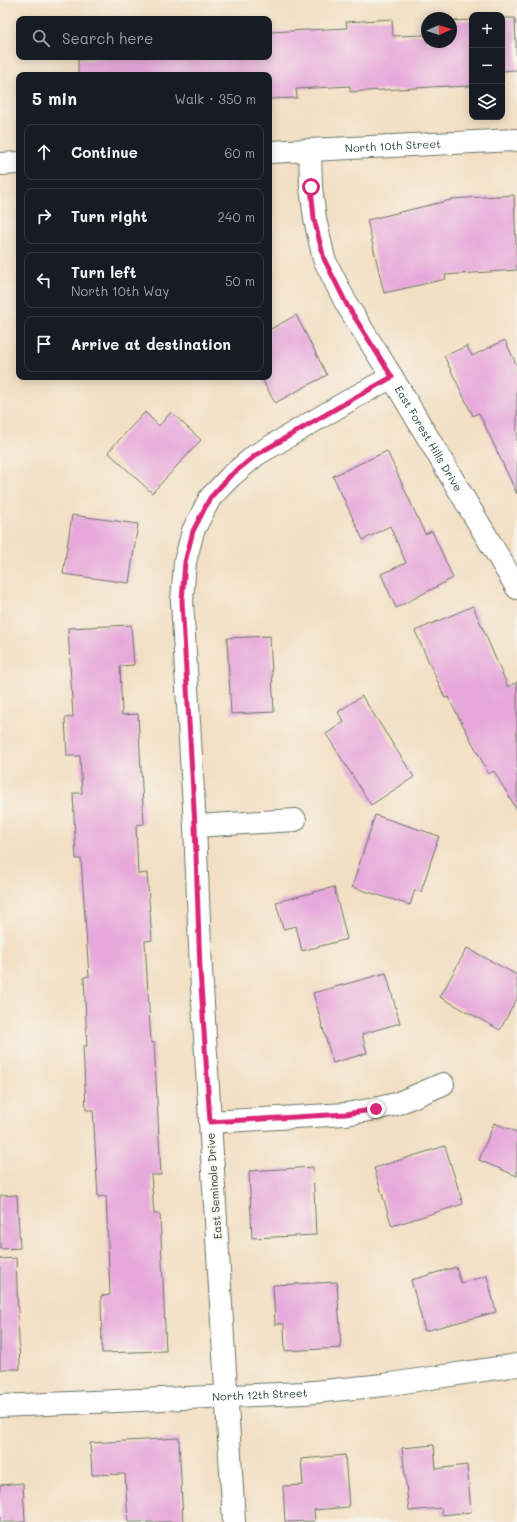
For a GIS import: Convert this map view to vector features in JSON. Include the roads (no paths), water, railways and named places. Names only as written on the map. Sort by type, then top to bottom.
[{"type":"street","name":"North 10th Street","points":[[272,152],[517,140]]},
{"type":"street","name":"East Forest Hills Drive","points":[[310,150],[314,219],[324,259],[347,305],[392,377],[517,588]]},
{"type":"street","points":[[0,164],[16,163]]},
{"type":"street","name":"East Seminole Drive","points":[[234,1522],[200,970],[195,826],[182,601],[185,562],[193,531],[210,498],[230,476],[256,455],[392,377]]},
{"type":"street","points":[[195,826],[295,820]]},
{"type":"street","points":[[210,1122],[346,1114],[396,1104],[443,1084]]},
{"type":"street","name":"North 12th Street","points":[[0,1406],[304,1393],[384,1385],[517,1365]]}]
